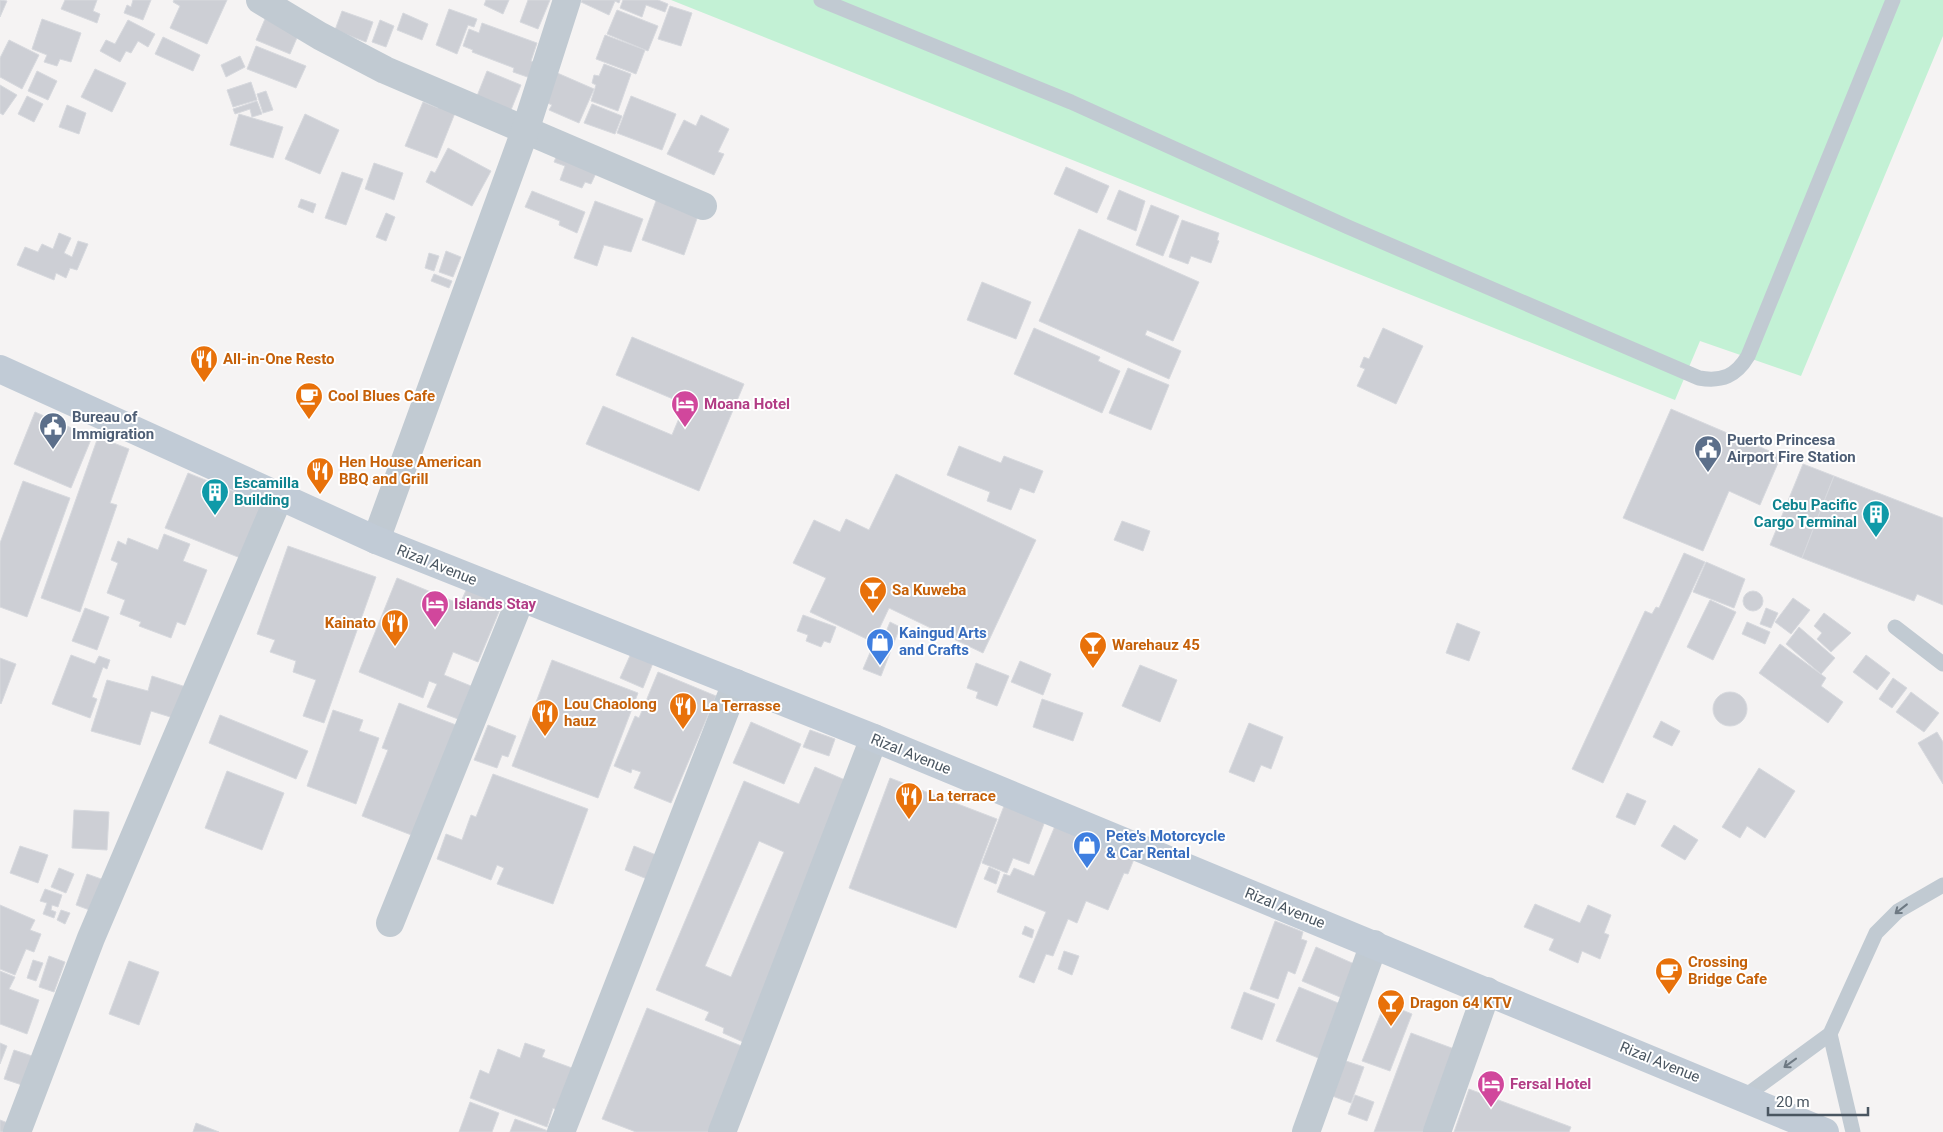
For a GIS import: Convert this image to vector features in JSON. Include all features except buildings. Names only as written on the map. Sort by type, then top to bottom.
[{"type":"street","points":[[260,0],[320,36],[385,70],[702,206]]},
{"type":"street","points":[[376,540],[525,131],[567,0]]},
{"type":"street","name":"Rizal Avenue","points":[[0,369],[376,540],[874,738],[1825,1132]]},
{"type":"street","points":[[17,1132],[91,938],[279,497]]},
{"type":"street","points":[[390,923],[521,598]]},
{"type":"street","points":[[561,1132],[736,683]]},
{"type":"street","points":[[722,1132],[874,738]]},
{"type":"street","points":[[1306,1132],[1374,944]]},
{"type":"street","points":[[1438,1132],[1488,991]]},
{"type":"lane","points":[[821,0],[1071,102],[1348,227],[1699,378],[1713,380],[1728,377],[1740,369],[1748,356],[1893,0]]},
{"type":"lane","points":[[1895,627],[1943,664]]},
{"type":"lane","points":[[1744,1097],[1830,1034],[1876,934],[1898,911],[1943,885]]},
{"type":"lane","points":[[1830,1034],[1854,1132]]},
{"type":"green space","points":[[671,0],[1943,0],[1943,36],[1801,376],[1700,341],[1675,400]]},
{"type":"place","name":"All-in-One Resto","points":[[204,383]]},
{"type":"place","name":"Cool Blues Cafe","points":[[309,420]]},
{"type":"place","name":"Moana Hotel","points":[[685,428]]},
{"type":"place","name":"Bureau of Immigration","points":[[53,450]]},
{"type":"place","name":"Puerto Princesa Airport Fire Station","points":[[1708,473]]},
{"type":"place","name":"Hen House American BBQ and Grill","points":[[320,495]]},
{"type":"place","name":"Escamilla Building","points":[[215,516]]},
{"type":"place","name":"Cebu Pacific Cargo Terminal","points":[[1876,538]]},
{"type":"place","name":"Sa Kuweba","points":[[873,614]]},
{"type":"place","name":"Islands Stay","points":[[435,628]]},
{"type":"place","name":"Kainato","points":[[395,647]]},
{"type":"place","name":"Kaingud Arts and Crafts","points":[[880,666]]},
{"type":"place","name":"Warehauz 45","points":[[1093,669]]},
{"type":"place","name":"La Terrasse","points":[[683,730]]},
{"type":"place","name":"Lou Chaolong hauz","points":[[545,737]]},
{"type":"place","name":"La terrace","points":[[909,820]]},
{"type":"place","name":"Pete's Motorcycle & Car Rental","points":[[1087,869]]},
{"type":"place","name":"Crossing Bridge Cafe","points":[[1669,995]]},
{"type":"place","name":"Dragon 64 KTV","points":[[1391,1027]]},
{"type":"place","name":"Fersal Hotel","points":[[1491,1108]]}]
